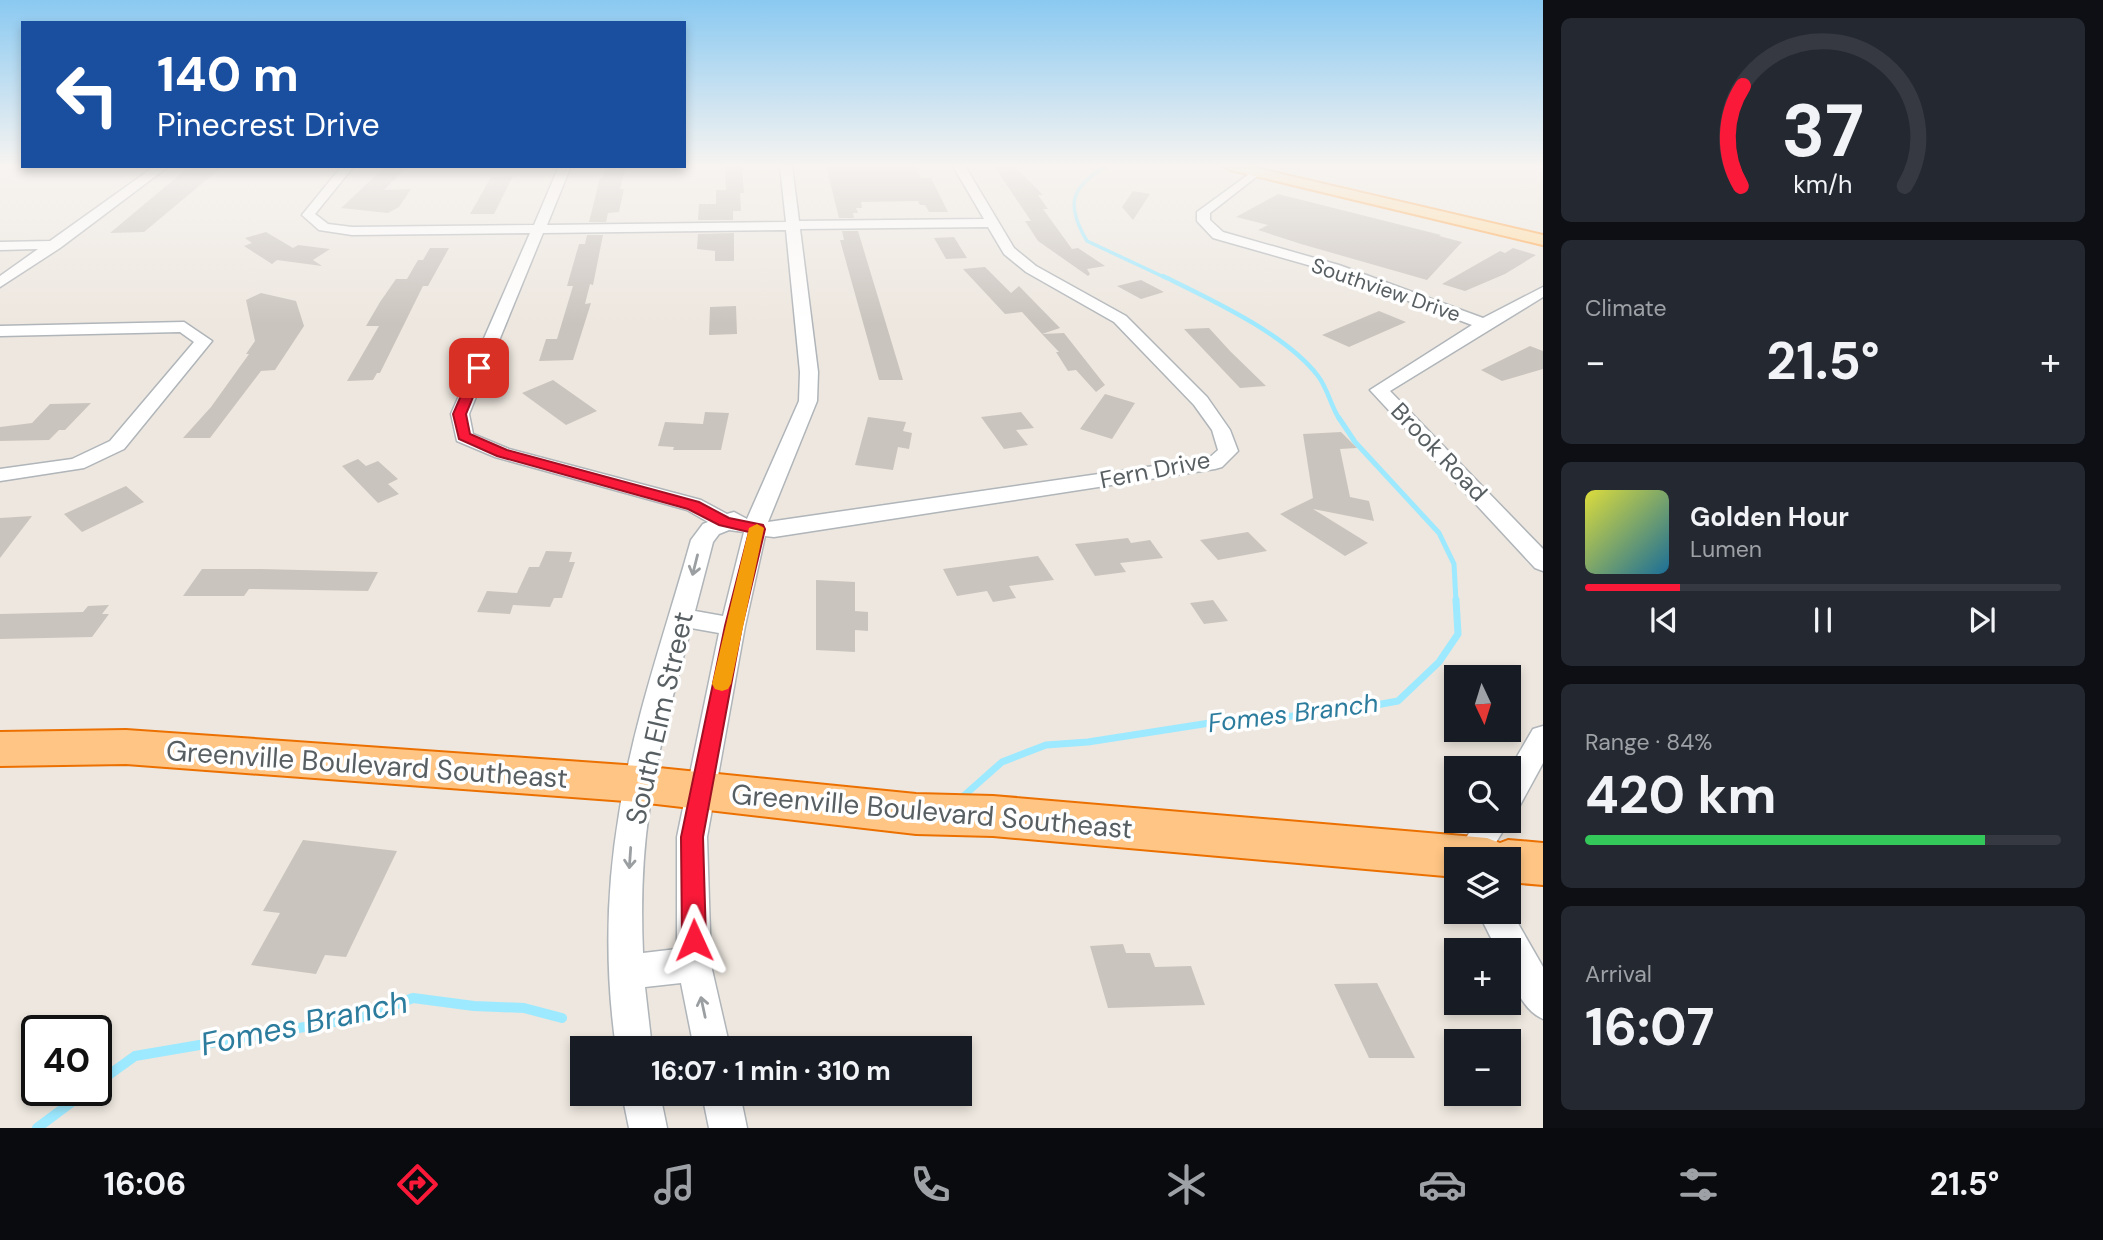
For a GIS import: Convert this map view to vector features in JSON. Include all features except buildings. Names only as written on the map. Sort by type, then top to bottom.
[{"type":"highway","name":"Greenville Boulevard Southeast","points":[[0,749],[126,747],[639,784],[916,814],[993,816],[1444,856]]},
{"type":"highway","name":"Greenville Boulevard Southeast","points":[[1521,862],[1543,864]]},
{"type":"main road","points":[[1453,219],[1543,240]]},
{"type":"street","points":[[0,283],[91,219]]},
{"type":"street","points":[[313,219],[324,227],[352,231],[994,223]]},
{"type":"street","points":[[542,219],[460,414],[464,437],[502,453],[694,505],[725,522]]},
{"type":"street","name":"South Elm Street","points":[[709,1036],[694,965],[692,837],[733,626],[759,519],[808,401],[809,372],[792,219]]},
{"type":"street","name":"Fern Drive","points":[[759,519],[774,530],[1215,463],[1228,451],[1222,430],[1200,401],[1120,319],[1031,269],[1009,251],[991,219]]},
{"type":"street","name":"Southview Drive","points":[[1204,219],[1218,235],[1334,268],[1484,324]]},
{"type":"street","points":[[0,247],[55,245]]},
{"type":"street","name":"Brook Road","points":[[1543,291],[1484,324],[1379,390],[1543,563]]},
{"type":"street","points":[[0,331],[184,327],[204,341],[117,445],[77,464],[0,475]]},
{"type":"street","name":"South Elm Street","points":[[633,1036],[628,971],[627,900],[632,829],[639,784],[702,540],[711,530],[725,522],[759,519]]},
{"type":"street","points":[[682,618],[733,626]]},
{"type":"street","points":[[1521,777],[1543,737]]},
{"type":"street","points":[[1501,924],[1543,1001]]},
{"type":"street","points":[[628,971],[694,965]]},
{"type":"street","points":[[643,1106],[648,1128]]},
{"type":"street","points":[[723,1106],[728,1128]]},
{"type":"waterway","name":"Fomes Branch","points":[[1077,219],[1087,241],[1166,278]]},
{"type":"waterway","name":"Fomes Branch","points":[[1163,276],[1246,319],[1287,346],[1318,376],[1340,420]]},
{"type":"waterway","name":"Fomes Branch","points":[[1339,418],[1355,442],[1439,533],[1454,564],[1456,602]]},
{"type":"waterway","name":"Fomes Branch","points":[[959,800],[1002,762],[1046,745],[1088,742],[1229,720],[1327,714],[1398,701],[1439,662],[1458,634],[1456,600]]},
{"type":"waterway","name":"Fomes Branch","points":[[112,1073],[135,1056],[363,1017],[413,998],[474,1006],[524,1008],[562,1018]]},
{"type":"waterway","name":"Fomes Branch","points":[[37,1128],[67,1106]]},
{"type":"slow traffic","points":[[722,684],[757,528]]},
{"type":"route","points":[[479,368],[460,414],[464,437],[502,453],[694,505],[725,522],[758,529],[733,626],[692,837],[694,940]]}]
